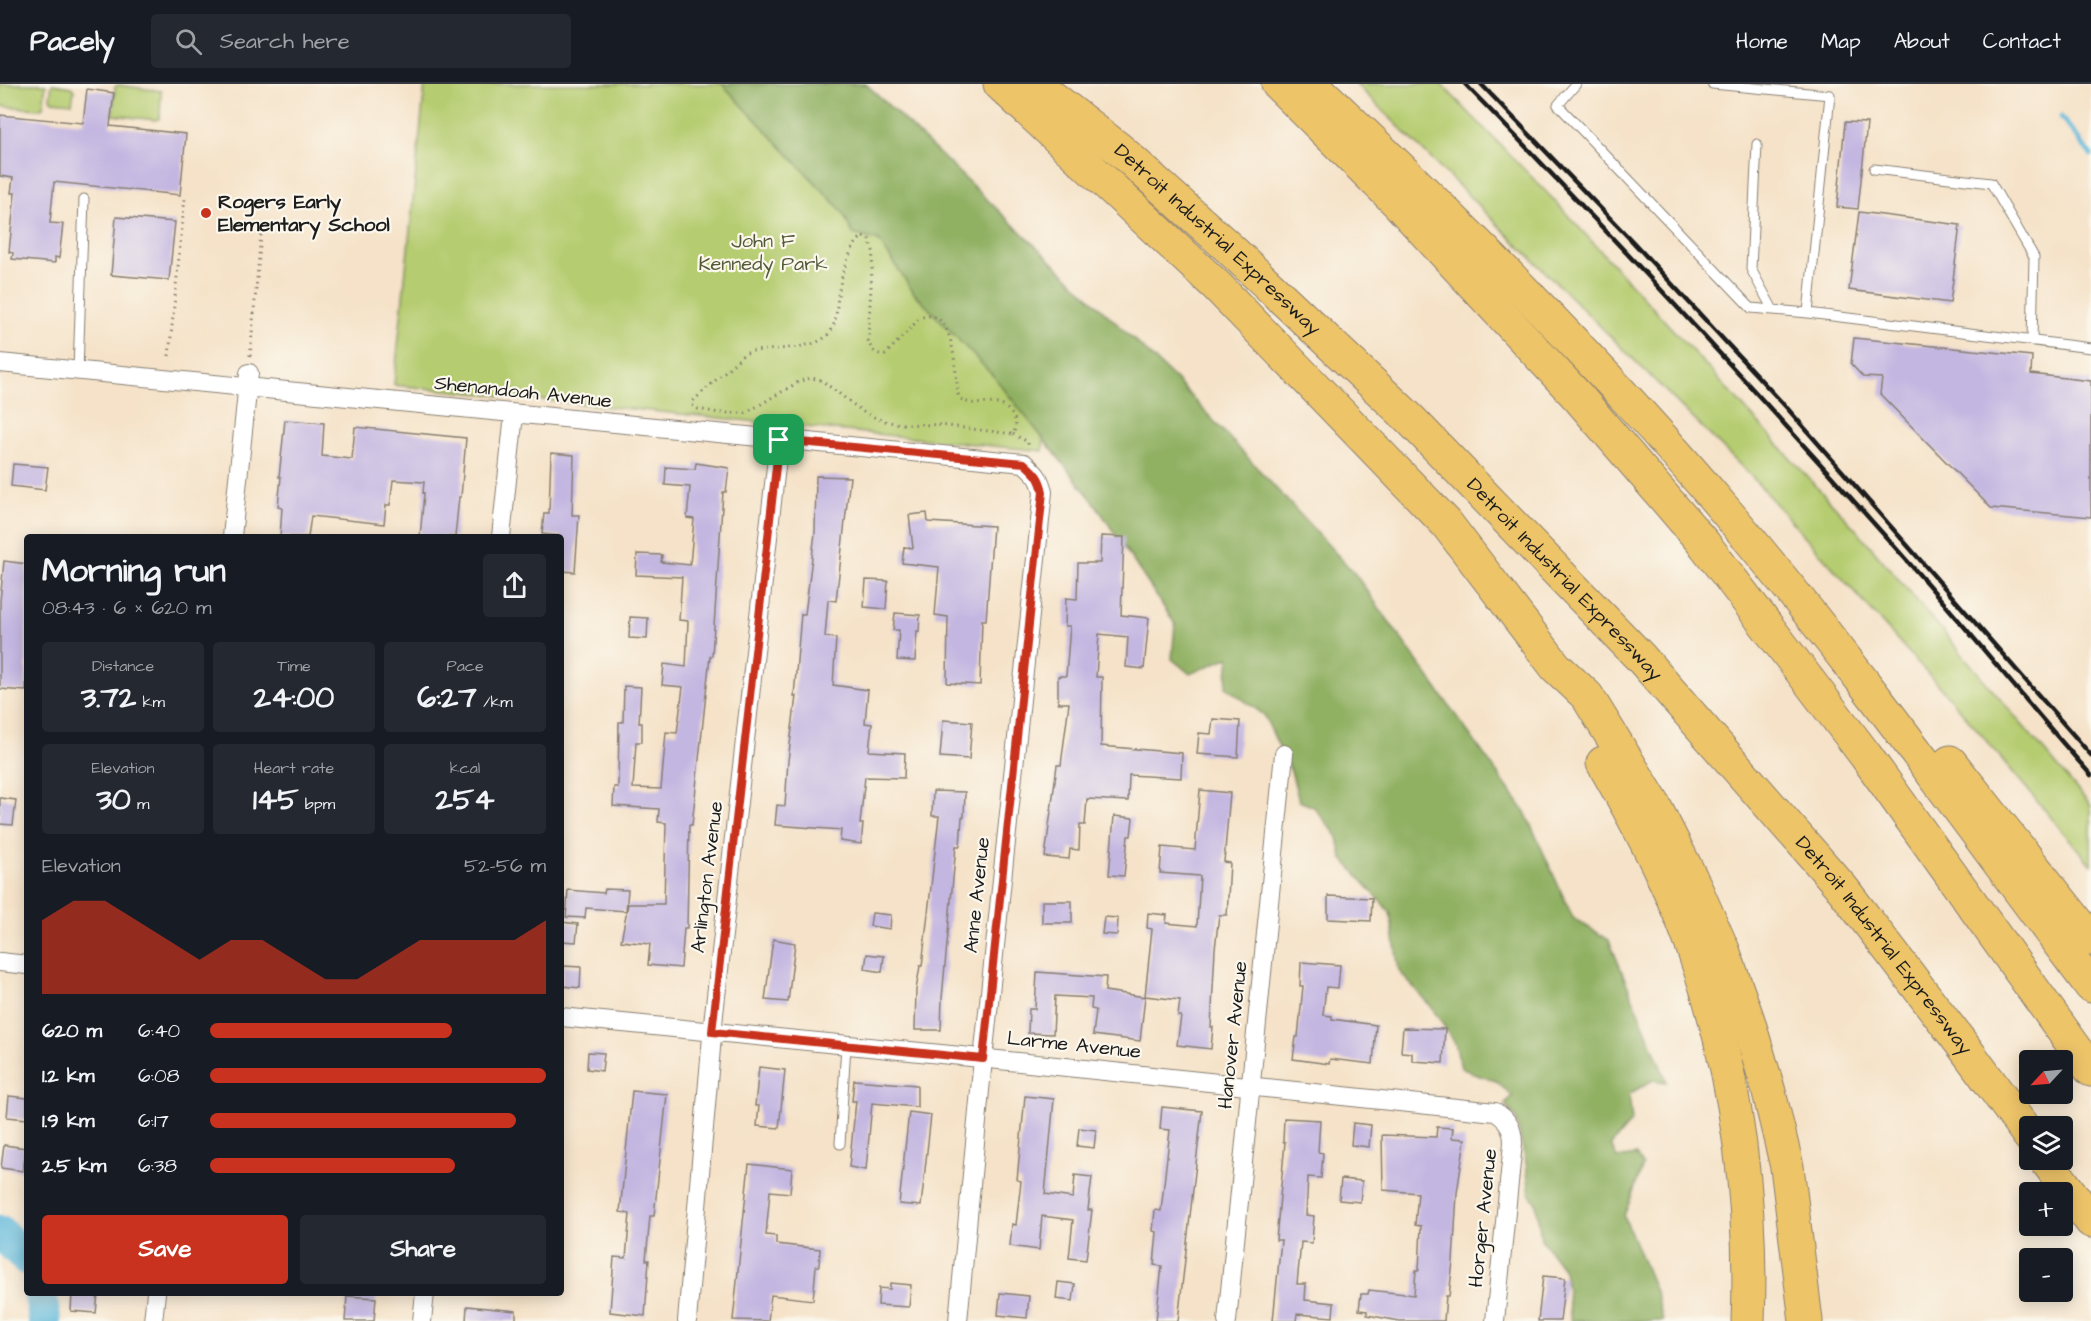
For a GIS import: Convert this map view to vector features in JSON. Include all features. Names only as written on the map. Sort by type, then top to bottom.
[{"type":"highway","points":[[1000,84],[1218,287],[1438,515],[1556,667],[1587,696],[1653,803],[1691,878],[1723,950],[1748,1020],[1769,1092],[1784,1156],[1804,1288],[1806,1321]]},
{"type":"highway","name":"Detroit Industrial Expressway","points":[[1035,84],[1119,149],[1229,248],[1410,419],[1641,658],[1842,888],[2019,1122]]},
{"type":"highway","points":[[1278,84],[1398,203],[1571,390],[1704,545],[1866,756],[2091,1070]]},
{"type":"highway","points":[[1312,84],[1478,244],[1615,386],[1728,514],[1802,603],[1870,691],[2091,986]]},
{"type":"highway","points":[[1728,514],[1789,568],[1917,721],[2091,939]]},
{"type":"highway","points":[[1556,667],[1585,732],[1637,822],[1672,898],[1701,972],[1721,1046],[1746,1194],[1750,1284],[1748,1321]]},
{"type":"highway","points":[[2053,1170],[2091,1221]]},
{"type":"street","name":"Shenandoah Avenue","points":[[0,363],[78,371],[249,374],[514,414],[1024,463],[1037,475]]},
{"type":"street","points":[[232,534],[249,374]]},
{"type":"street","points":[[501,534],[514,414]]},
{"type":"street","name":"Arlington Avenue","points":[[687,1321],[712,1032],[779,440]]},
{"type":"street","name":"Anne Avenue","points":[[958,1321],[983,1059],[1043,492],[1037,475]]},
{"type":"street","name":"Hanover Avenue","points":[[1227,1321],[1284,754]]},
{"type":"street","points":[[0,962],[24,965]]},
{"type":"street","name":"Larme Avenue","points":[[564,1017],[1488,1110],[1507,1121]]},
{"type":"street","name":"Horger Avenue","points":[[1495,1321],[1513,1143],[1513,1135],[1507,1121]]},
{"type":"street","points":[[153,1321],[156,1296]]},
{"type":"street","points":[[422,1321],[425,1296]]},
{"type":"lane","points":[[1576,84],[1558,105],[1750,308],[2091,348]]},
{"type":"lane","points":[[1712,84],[1830,96],[1808,313]]},
{"type":"lane","points":[[1757,144],[1751,269],[1773,310]]},
{"type":"lane","points":[[1874,169],[1991,183],[2034,257],[2032,341]]},
{"type":"lane","points":[[78,371],[84,199]]},
{"type":"lane","points":[[840,1144],[846,1045]]},
{"type":"path","points":[[169,356],[184,197]]},
{"type":"path","points":[[249,374],[262,223]]},
{"type":"path","points":[[1013,434],[1016,426],[1015,418],[1006,407],[998,402],[971,403],[961,399],[958,394],[949,336],[945,324],[937,316],[927,314],[920,318],[885,355],[877,354],[870,348],[868,340],[873,251],[868,239],[863,237],[856,239],[839,289],[836,321],[832,330],[822,340],[810,344],[744,354],[694,400],[692,405],[698,409],[746,413],[800,381],[811,378],[821,380],[866,414],[884,421],[1013,434],[1028,442],[1028,455]]},
{"type":"green space","points":[[0,84],[46,84],[43,107],[39,109],[0,106]]},
{"type":"green space","points":[[52,84],[71,87],[74,90],[72,103],[52,101],[50,98]]},
{"type":"green space","name":"John F Kennedy Park","points":[[425,84],[829,84],[1053,290],[1043,451],[394,385]]},
{"type":"green space","points":[[722,84],[866,84],[1176,380],[1355,574],[1525,812],[1573,918],[1609,940],[1667,1082],[1653,1080],[1629,1094],[1632,1121],[1611,1145],[1617,1158],[1636,1155],[1643,1166],[1624,1216],[1657,1296],[1663,1321],[1571,1321],[1564,1270],[1541,1239],[1536,1203],[1530,1195],[1516,1118],[1505,1104],[1512,1096],[1496,1081],[1461,1068],[1455,1043],[1432,1008],[1399,971],[1390,912],[1342,858],[1338,837],[1314,807],[1299,801],[1292,774],[1264,715],[1226,687],[1229,657],[1190,674],[1172,659],[1175,624],[1096,505],[995,378],[914,293],[879,241],[853,234],[842,211]]},
{"type":"green space","points":[[1356,84],[1441,84],[1552,198],[1861,535],[2091,806],[2091,865],[1969,720],[1750,475]]},
{"type":"green space","points":[[118,85],[161,91],[160,118],[156,120],[113,115],[115,87]]},
{"type":"building","points":[[87,89],[114,93],[110,126],[186,134],[180,195],[54,182],[50,223],[63,224],[59,258],[55,257],[55,263],[12,259],[13,253],[9,252],[15,193],[11,193],[13,178],[0,176],[0,115],[83,123]]},
{"type":"building","points":[[1845,122],[1867,123],[1858,209],[1837,207]]},
{"type":"building","points":[[1859,212],[1960,225],[1950,303],[1849,290]]},
{"type":"building","points":[[116,217],[175,222],[169,280],[111,275]]},
{"type":"building","points":[[1854,338],[2032,356],[2031,374],[2091,381],[2091,517],[1991,508],[1880,394],[1882,378],[1863,377],[1851,364]]},
{"type":"building","points":[[285,420],[324,423],[322,456],[352,459],[355,427],[466,438],[455,534],[420,534],[424,482],[393,480],[390,505],[386,505],[384,524],[311,516],[308,534],[280,534],[282,508],[278,507],[281,477],[279,477]]},
{"type":"building","points":[[551,453],[574,455],[572,515],[579,515],[575,572],[564,571],[564,534],[542,534],[544,513],[549,513]]},
{"type":"building","points":[[696,463],[729,468],[726,492],[723,492],[712,656],[710,656],[692,825],[689,825],[687,928],[684,928],[681,968],[648,965],[650,944],[621,941],[628,904],[664,904],[666,823],[658,822],[659,809],[613,806],[614,787],[618,787],[619,722],[623,722],[624,686],[641,687],[639,723],[642,723],[642,742],[636,742],[633,788],[661,789],[666,732],[677,733],[683,687],[662,685],[664,664],[686,667],[688,621],[679,620],[682,577],[636,575],[637,554],[662,555],[661,562],[690,565],[694,519],[687,518],[690,487],[665,485],[666,467],[695,469]]},
{"type":"building","points":[[13,464],[48,467],[45,490],[11,486]]},
{"type":"building","points":[[816,476],[850,477],[836,601],[828,600],[825,637],[836,638],[833,685],[868,690],[865,723],[872,724],[869,751],[905,753],[904,778],[865,777],[860,824],[863,824],[861,844],[840,841],[841,830],[775,825],[777,805],[785,806],[796,696],[794,696],[801,614],[805,614],[815,533]]},
{"type":"building","points":[[927,513],[928,522],[993,526],[986,620],[982,620],[980,685],[947,683],[948,617],[935,615],[939,567],[902,563],[904,547],[913,548],[909,515]]},
{"type":"building","points":[[1101,536],[1124,537],[1121,615],[1149,618],[1144,669],[1126,667],[1128,637],[1099,634],[1096,677],[1102,677],[1101,746],[1182,753],[1181,778],[1129,775],[1128,801],[1087,799],[1085,825],[1080,825],[1079,850],[1070,849],[1069,859],[1045,857],[1057,765],[1061,765],[1069,703],[1058,703],[1058,676],[1066,676],[1070,626],[1065,626],[1066,598],[1077,599],[1078,563],[1100,563]]},
{"type":"building","points":[[4,561],[24,564],[24,691],[0,689],[0,601]]},
{"type":"building","points":[[866,580],[888,581],[886,609],[864,607]]},
{"type":"building","points":[[895,613],[920,615],[915,661],[897,660],[899,630],[893,630]]},
{"type":"building","points":[[630,617],[648,618],[647,639],[629,638]]},
{"type":"building","points":[[1213,719],[1240,721],[1238,757],[1197,754],[1199,733],[1211,734]]},
{"type":"building","points":[[943,720],[972,722],[969,759],[940,757]]},
{"type":"building","points":[[1200,790],[1230,793],[1224,862],[1230,863],[1227,915],[1219,915],[1215,949],[1211,1049],[1177,1045],[1181,1016],[1178,1016],[1180,1000],[1145,996],[1152,929],[1147,928],[1148,913],[1167,915],[1166,923],[1197,926],[1200,876],[1160,873],[1162,847],[1195,850]]},
{"type":"building","points":[[933,791],[965,792],[964,817],[962,817],[960,846],[956,846],[941,1030],[915,1030],[916,990],[920,966],[922,966],[939,816],[932,816]]},
{"type":"building","points":[[0,798],[16,800],[13,825],[0,824]]},
{"type":"building","points":[[1114,816],[1133,818],[1131,836],[1128,836],[1124,876],[1109,875]]},
{"type":"building","points":[[605,889],[628,890],[626,911],[586,908],[585,918],[566,917],[568,890],[604,893]]},
{"type":"building","points":[[1328,896],[1372,898],[1371,921],[1328,919]]},
{"type":"building","points":[[1042,901],[1072,901],[1072,923],[1042,923]]},
{"type":"building","points":[[872,913],[891,915],[890,929],[870,926]]},
{"type":"building","points":[[1104,917],[1118,918],[1117,935],[1102,934]]},
{"type":"building","points":[[564,922],[578,924],[576,942],[564,941]]},
{"type":"building","points":[[773,939],[795,943],[788,1002],[765,1000]]},
{"type":"building","points":[[867,954],[884,956],[882,972],[865,969]]},
{"type":"building","points":[[1301,962],[1340,965],[1338,988],[1326,987],[1323,1015],[1332,1016],[1332,1019],[1376,1025],[1373,1064],[1330,1059],[1329,1064],[1293,1059],[1296,1037],[1298,1037],[1303,986],[1300,986]]},
{"type":"building","points":[[564,966],[581,967],[580,988],[564,986]]},
{"type":"building","points":[[1037,972],[1106,977],[1105,991],[1145,997],[1140,1041],[1093,1035],[1096,1010],[1091,1009],[1092,998],[1055,996],[1053,1034],[1028,1033],[1029,1009],[1035,1009]]},
{"type":"building","points":[[1403,1028],[1445,1029],[1443,1063],[1412,1061],[1412,1053],[1401,1052]]},
{"type":"building","points":[[588,1052],[604,1053],[602,1071],[587,1069]]},
{"type":"building","points":[[759,1067],[785,1070],[779,1128],[757,1126],[759,1106],[755,1106]]},
{"type":"building","points":[[854,1080],[917,1085],[917,1107],[872,1103],[866,1170],[849,1167],[856,1101],[852,1101]]},
{"type":"building","points":[[632,1091],[667,1094],[654,1216],[650,1216],[645,1316],[610,1312],[614,1257],[626,1258],[630,1214],[620,1212]]},
{"type":"building","points":[[9,1096],[24,1098],[24,1119],[7,1117]]},
{"type":"building","points":[[1025,1096],[1054,1099],[1045,1194],[1073,1198],[1075,1175],[1092,1177],[1088,1210],[1092,1210],[1086,1260],[1069,1258],[1073,1220],[1042,1216],[1039,1250],[1010,1246],[1012,1224],[1016,1225],[1021,1181],[1017,1180]]},
{"type":"building","points":[[1162,1107],[1202,1111],[1178,1321],[1156,1321],[1162,1266],[1154,1265],[1157,1232],[1153,1231],[1155,1210],[1161,1211],[1170,1130],[1160,1129]]},
{"type":"building","points":[[909,1112],[931,1115],[921,1206],[899,1204]]},
{"type":"building","points":[[1284,1118],[1320,1120],[1318,1152],[1323,1153],[1321,1178],[1308,1177],[1306,1215],[1314,1216],[1312,1243],[1301,1242],[1297,1284],[1306,1284],[1305,1300],[1334,1303],[1333,1317],[1297,1314],[1296,1321],[1273,1321],[1281,1240],[1276,1240],[1285,1142],[1283,1142]]},
{"type":"building","points":[[1353,1123],[1371,1125],[1369,1147],[1351,1145]]},
{"type":"building","points":[[1437,1127],[1453,1128],[1452,1138],[1465,1139],[1457,1193],[1449,1296],[1446,1296],[1444,1321],[1399,1321],[1367,1315],[1367,1311],[1359,1310],[1361,1294],[1368,1294],[1369,1290],[1414,1295],[1416,1270],[1419,1270],[1421,1226],[1415,1225],[1418,1193],[1383,1190],[1382,1135],[1436,1137]]},
{"type":"building","points":[[1079,1128],[1096,1130],[1094,1148],[1077,1146]]},
{"type":"building","points":[[4,1145],[24,1148],[23,1171],[1,1168]]},
{"type":"building","points":[[749,1164],[792,1169],[790,1193],[770,1191],[766,1235],[776,1236],[776,1244],[820,1249],[813,1300],[771,1295],[768,1321],[733,1320]]},
{"type":"building","points":[[1341,1179],[1362,1181],[1360,1202],[1339,1200]]},
{"type":"building","points":[[1543,1276],[1565,1278],[1560,1321],[1538,1321]]},
{"type":"building","points":[[1058,1282],[1075,1284],[1073,1301],[1056,1299]]},
{"type":"building","points":[[890,1283],[911,1285],[909,1307],[878,1305],[879,1288],[890,1289]]},
{"type":"building","points":[[1000,1293],[1029,1296],[1027,1318],[998,1315]]},
{"type":"building","points":[[72,1296],[98,1296],[96,1313],[71,1311]]},
{"type":"building","points":[[347,1296],[376,1298],[374,1321],[345,1321]]},
{"type":"building","points":[[467,1306],[516,1311],[516,1321],[466,1321]]},
{"type":"waterway","points":[[2061,117],[2091,155]]},
{"type":"waterway","points":[[0,1232],[24,1256]]},
{"type":"waterway","points":[[41,1296],[45,1321]]},
{"type":"railway","points":[[1465,84],[1694,325],[1806,448],[1917,572],[2091,775]]},
{"type":"railway","points":[[1481,84],[1633,242],[1787,408],[2091,755]]},
{"type":"place","name":"Rogers Early Elementary School","points":[[206,213]]},
{"type":"route","points":[[779,440],[1024,463],[1033,470],[1041,482],[1043,492],[983,1059],[712,1032],[779,440]]}]
